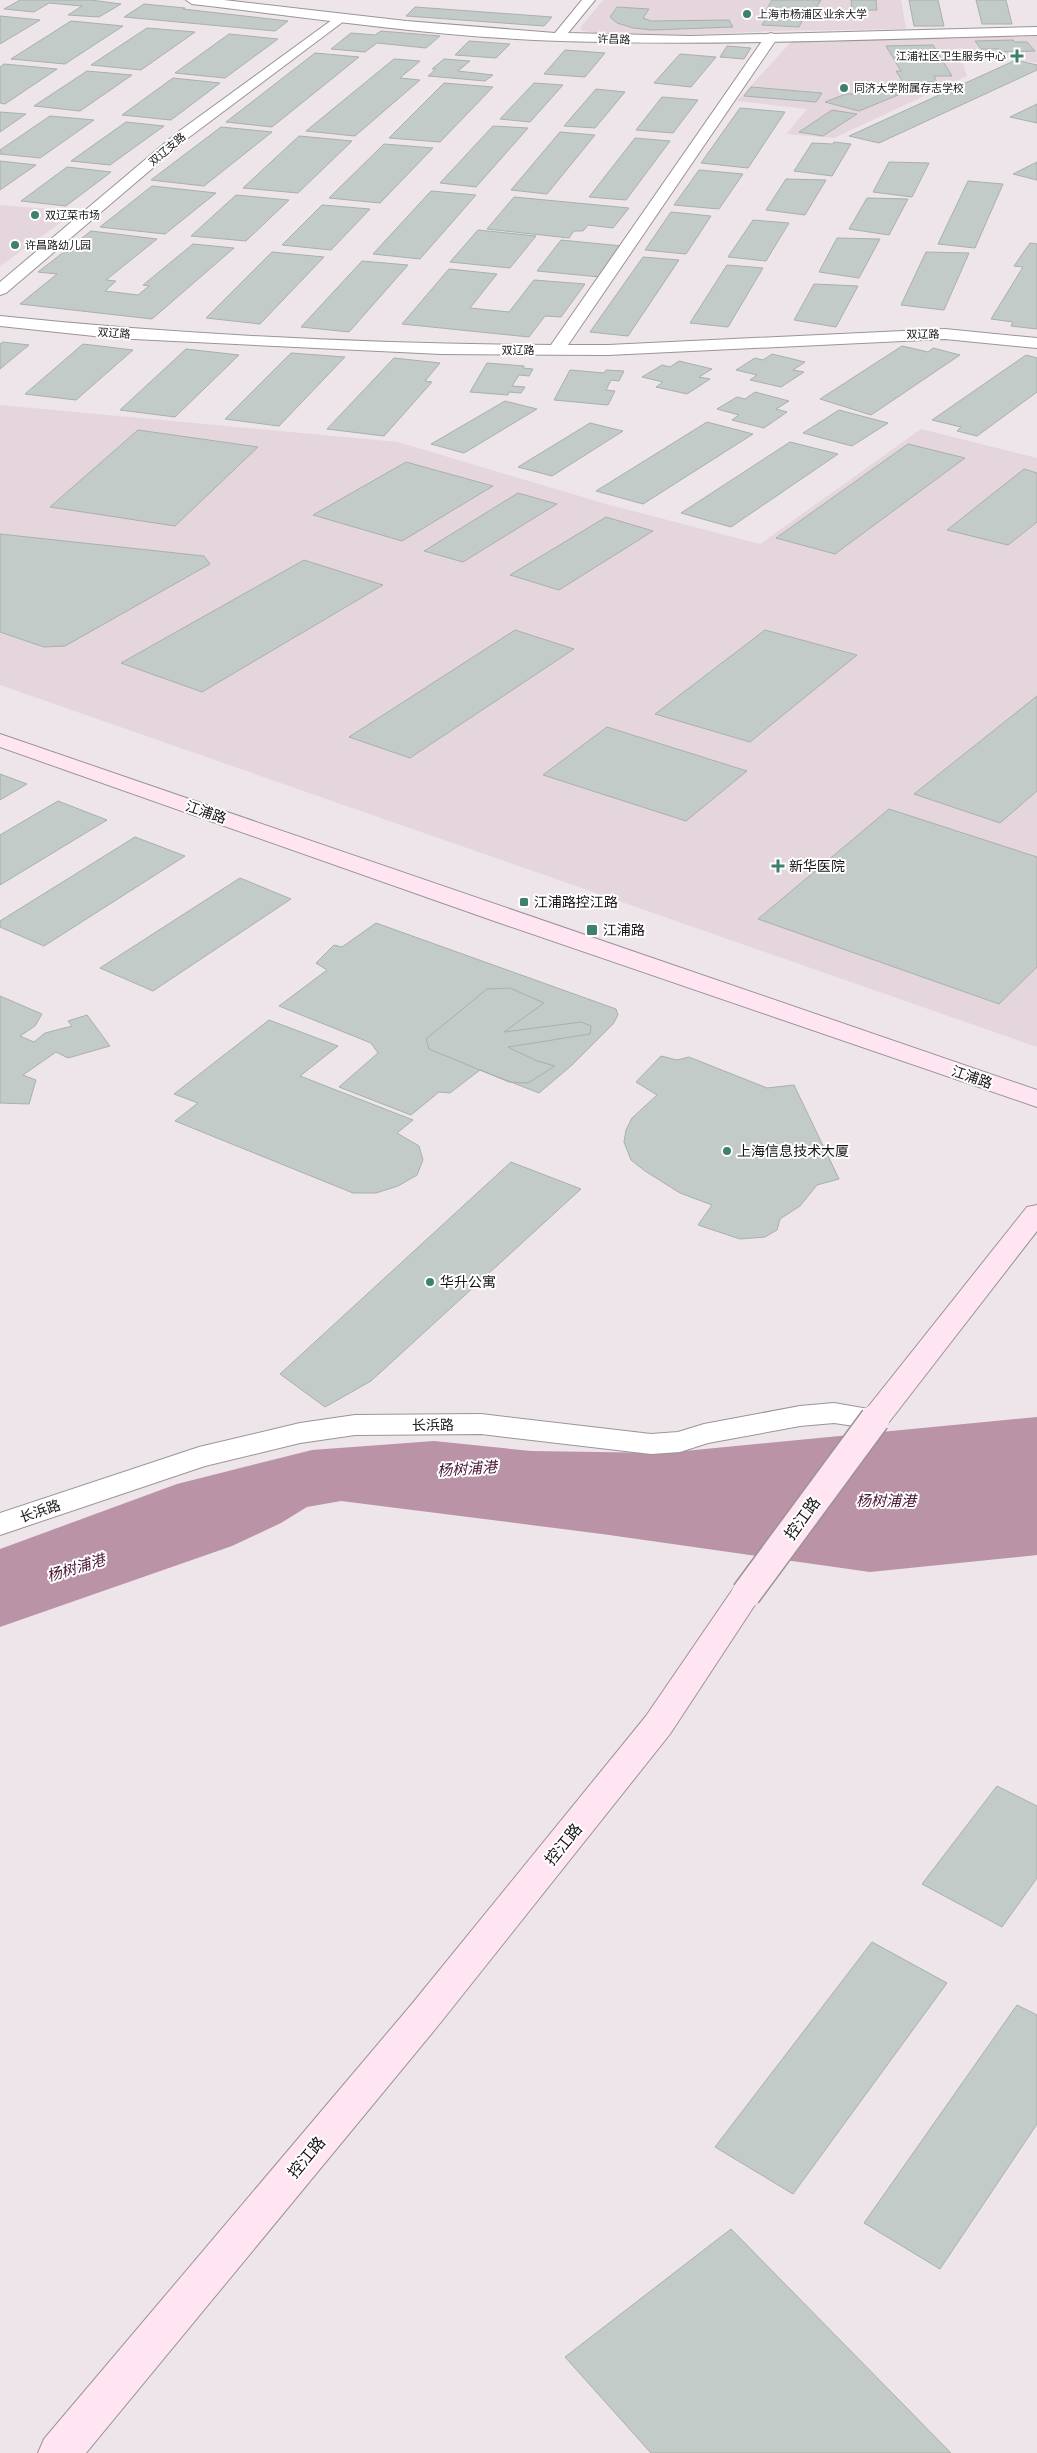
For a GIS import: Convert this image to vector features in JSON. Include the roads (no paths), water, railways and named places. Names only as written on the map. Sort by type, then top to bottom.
[{"type":"main road","name":"江浦路","points":[[0,740],[504,917],[1037,1099]]},
{"type":"main road","name":"控江路","points":[[59,2453],[424,2016],[658,1725],[746,1594],[875,1419],[1037,1212]]},
{"type":"street","name":"许昌路","points":[[192,0],[462,31],[558,37],[690,40],[1037,30]]},
{"type":"street","points":[[558,37],[589,0]]},
{"type":"street","name":"双辽支路","points":[[0,290],[183,135],[340,18]]},
{"type":"street","points":[[556,350],[772,37]]},
{"type":"street","name":"双辽路","points":[[0,321],[113,333],[441,349],[556,350],[743,344],[893,335],[975,335],[1037,342]]},
{"type":"street","name":"长浜路","points":[[0,1524],[199,1457],[300,1433],[355,1425],[481,1424],[650,1444],[680,1442],[713,1432],[800,1416],[834,1413],[875,1419]]},
{"type":"water","name":"杨树浦港","points":[[1037,1417],[1037,1555],[870,1572],[602,1534],[341,1501],[307,1507],[281,1523],[232,1546],[0,1627],[0,1549],[177,1484],[312,1450],[434,1441],[531,1451],[664,1453]]},
{"type":"place","name":"上海市杨浦区业余大学","points":[[747,14]]},
{"type":"place","name":"江浦社区卫生服务中心","points":[[1017,56]]},
{"type":"place","name":"同济大学附属存志学校","points":[[844,88]]},
{"type":"place","name":"双辽菜市场","points":[[35,215]]},
{"type":"place","name":"许昌路幼儿园","points":[[15,245]]},
{"type":"place","name":"新华医院","points":[[778,866]]},
{"type":"place","name":"江浦路控江路","points":[[524,902]]},
{"type":"place","name":"江浦路","points":[[592,930]]},
{"type":"place","name":"上海信息技术大厦","points":[[727,1151]]},
{"type":"place","name":"华升公寓","points":[[430,1282]]}]
